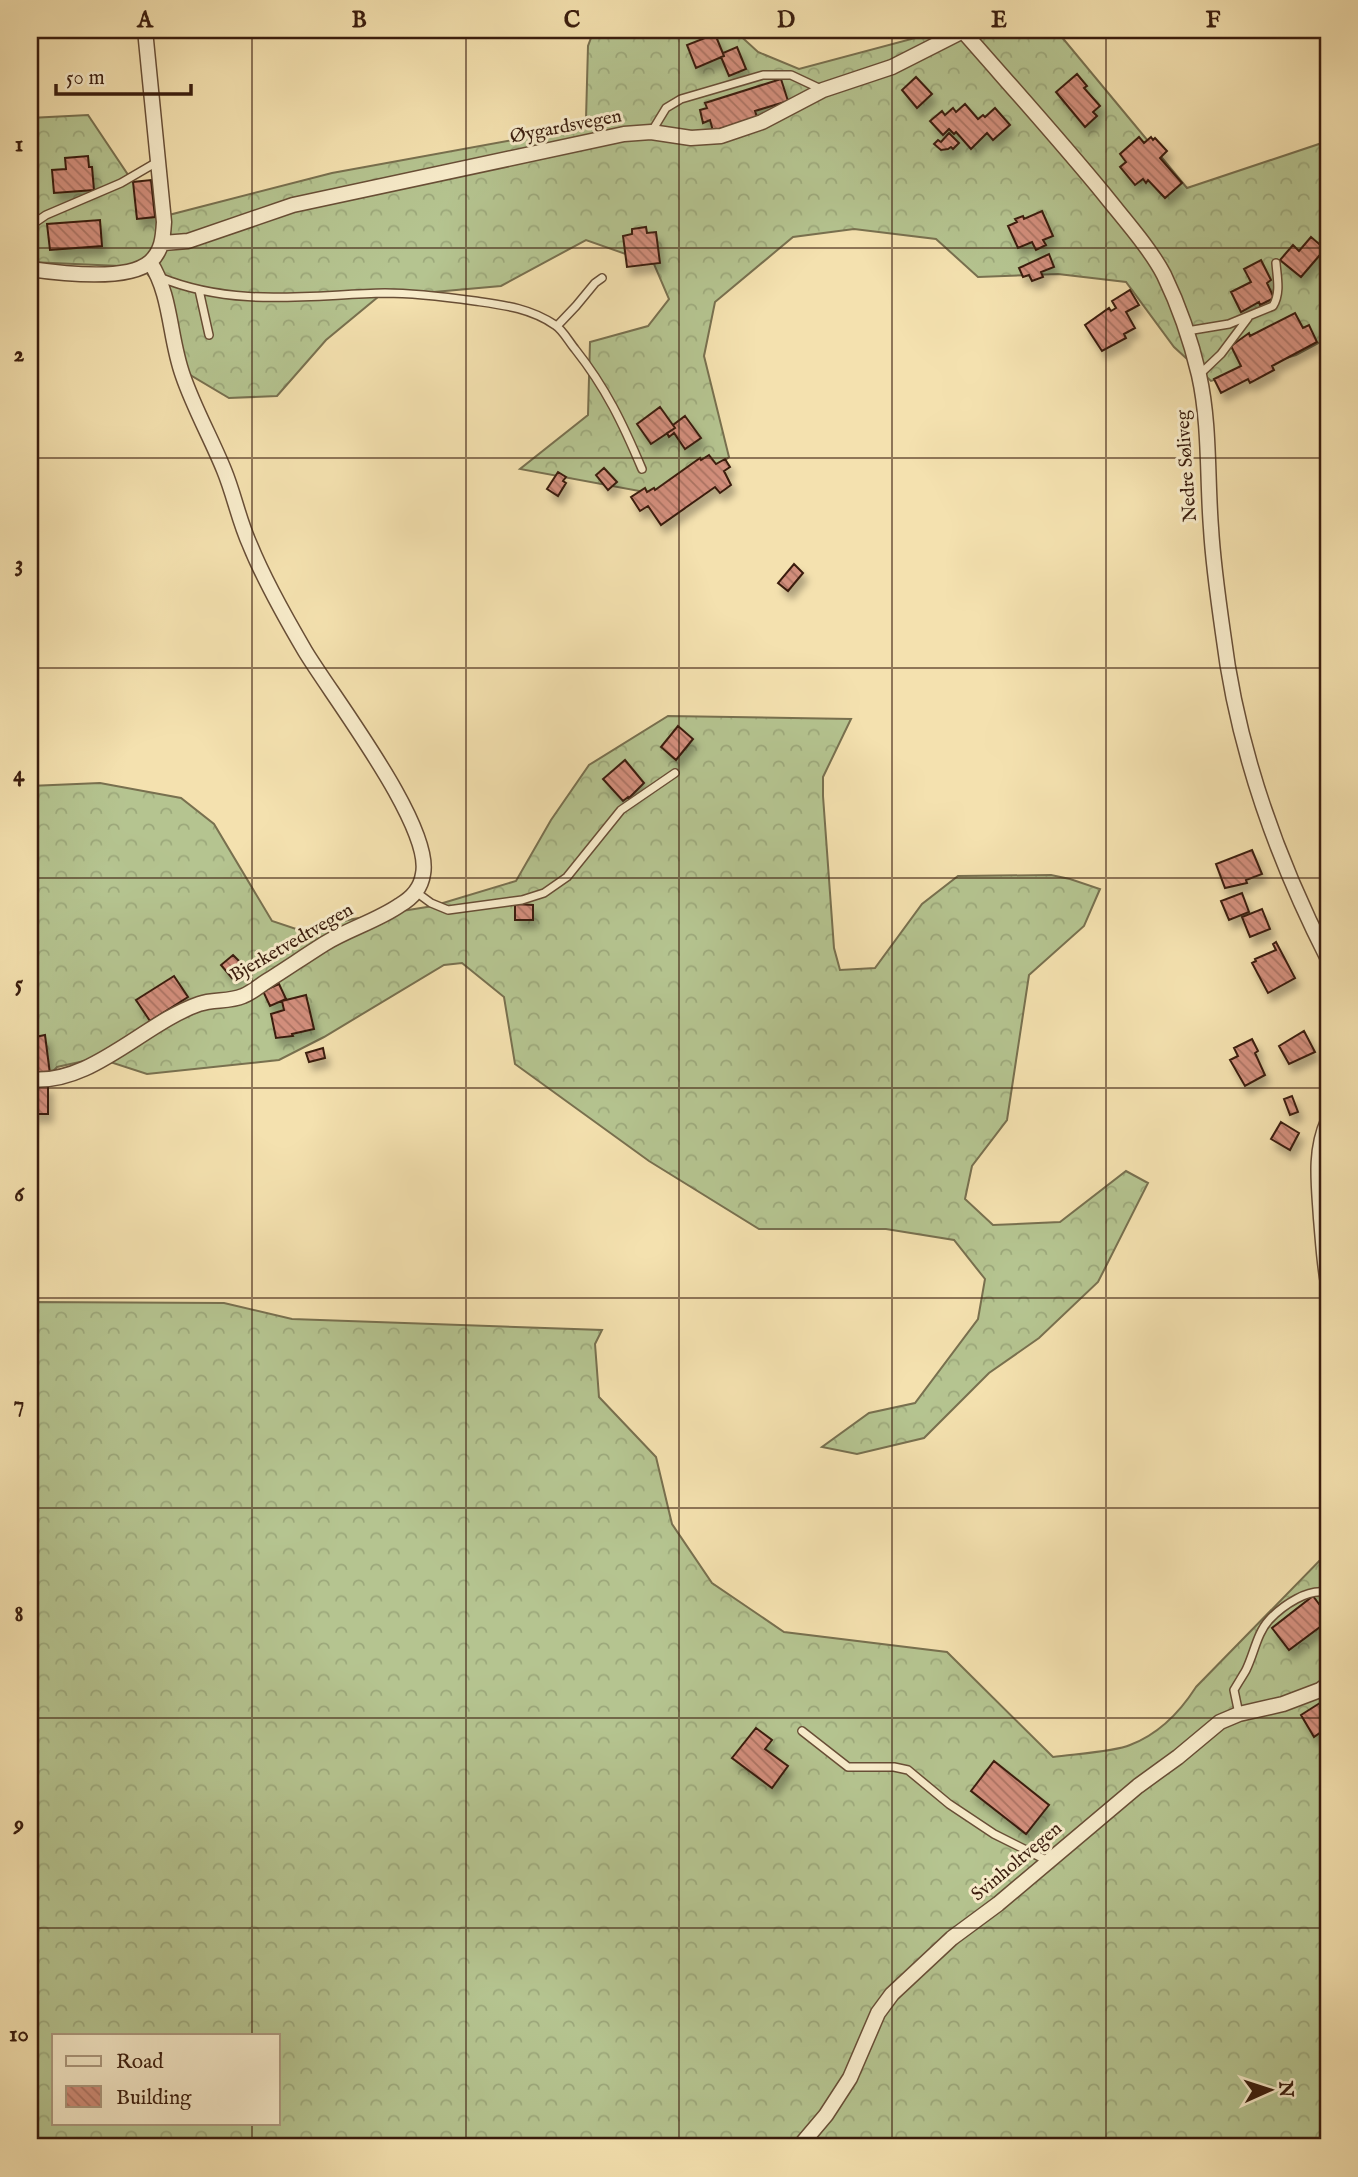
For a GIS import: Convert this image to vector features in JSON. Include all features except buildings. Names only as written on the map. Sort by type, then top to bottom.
[{"type":"street","points":[[30,269],[95,274],[127,272],[150,262],[163,243],[164,222],[145,30]]},
{"type":"street","name":"Øygardsvegen","points":[[163,243],[188,241],[293,205],[624,134],[651,132],[691,138],[721,136],[762,122],[823,90],[892,66],[963,30]]},
{"type":"street","name":"Nedre Søliveg","points":[[963,30],[1127,223],[1163,273],[1186,331],[1199,376],[1205,426],[1212,543],[1234,701],[1250,764],[1272,831],[1294,888],[1326,951]]},
{"type":"street","points":[[150,262],[165,294],[182,374],[228,478],[248,542],[269,588],[307,654],[359,731],[416,833],[424,860],[423,875],[416,892]]},
{"type":"street","name":"Bjerketvedtvegen","points":[[30,1079],[43,1080],[85,1069],[188,1008],[207,1001],[225,1001],[244,996],[326,942],[399,906],[416,892]]},
{"type":"street","points":[[1328,1121],[1320,1147],[1318,1168],[1324,1262],[1328,1283]]},
{"type":"street","name":"Svinholtvegen","points":[[799,2147],[826,2115],[850,2078],[878,2013],[892,1994],[951,1938],[998,1904],[1138,1786],[1220,1722],[1239,1714],[1283,1704],[1320,1690],[1328,1684]]},
{"type":"lane","points":[[651,132],[666,108],[681,99],[763,75],[791,75],[823,90]]},
{"type":"lane","points":[[30,226],[46,215],[121,183],[158,162]]},
{"type":"lane","points":[[1186,331],[1219,327],[1273,306],[1278,292],[1276,262]]},
{"type":"lane","points":[[159,277],[199,290],[242,298],[387,293],[520,307],[556,326],[590,369],[620,417],[642,469]]},
{"type":"lane","points":[[556,326],[595,282],[602,278]]},
{"type":"lane","points":[[199,290],[209,335]]},
{"type":"lane","points":[[1199,376],[1221,354],[1248,317]]},
{"type":"lane","points":[[416,892],[431,903],[448,910],[522,900],[544,893],[567,877],[621,810],[675,773]]},
{"type":"lane","points":[[1239,1714],[1234,1690],[1269,1620],[1308,1593],[1328,1593]]},
{"type":"lane","points":[[802,1731],[848,1767],[894,1767],[908,1770],[949,1804],[994,1834],[1048,1861]]},
{"type":"green space","points":[[594,30],[734,30],[758,52],[799,69],[919,37],[920,30],[1056,30],[1187,188],[1328,141],[1328,338],[1296,355],[1211,381],[1174,347],[1126,282],[1058,274],[978,277],[936,239],[854,229],[793,237],[715,302],[704,356],[729,457],[703,477],[650,493],[520,469],[588,415],[590,342],[648,326],[669,299],[654,264],[586,240],[501,286],[378,297],[326,340],[277,396],[229,398],[187,373],[162,293],[142,267],[30,262],[30,118],[88,115],[157,218],[332,173],[546,134],[586,119],[588,46]]},
{"type":"green space","points":[[668,716],[851,719],[823,777],[834,948],[840,970],[875,968],[922,904],[958,876],[1051,875],[1100,889],[1084,926],[1029,975],[1007,1120],[972,1166],[965,1199],[993,1225],[1060,1222],[1126,1171],[1148,1183],[1098,1282],[1039,1338],[989,1373],[924,1438],[857,1454],[822,1447],[869,1413],[915,1403],[978,1319],[985,1279],[954,1240],[886,1229],[759,1229],[649,1161],[515,1064],[504,997],[462,963],[444,965],[324,1037],[279,1060],[147,1074],[98,1058],[57,1067],[30,1098],[30,786],[100,783],[181,798],[214,824],[272,921],[299,930],[433,906],[516,881],[551,820],[589,765]]},
{"type":"green space","points":[[30,1302],[224,1303],[292,1319],[602,1330],[595,1344],[599,1397],[656,1457],[672,1524],[712,1583],[784,1632],[947,1652],[1053,1757],[1123,1747],[1150,1735],[1176,1713],[1196,1687],[1328,1552],[1328,2147],[30,2147]]}]
